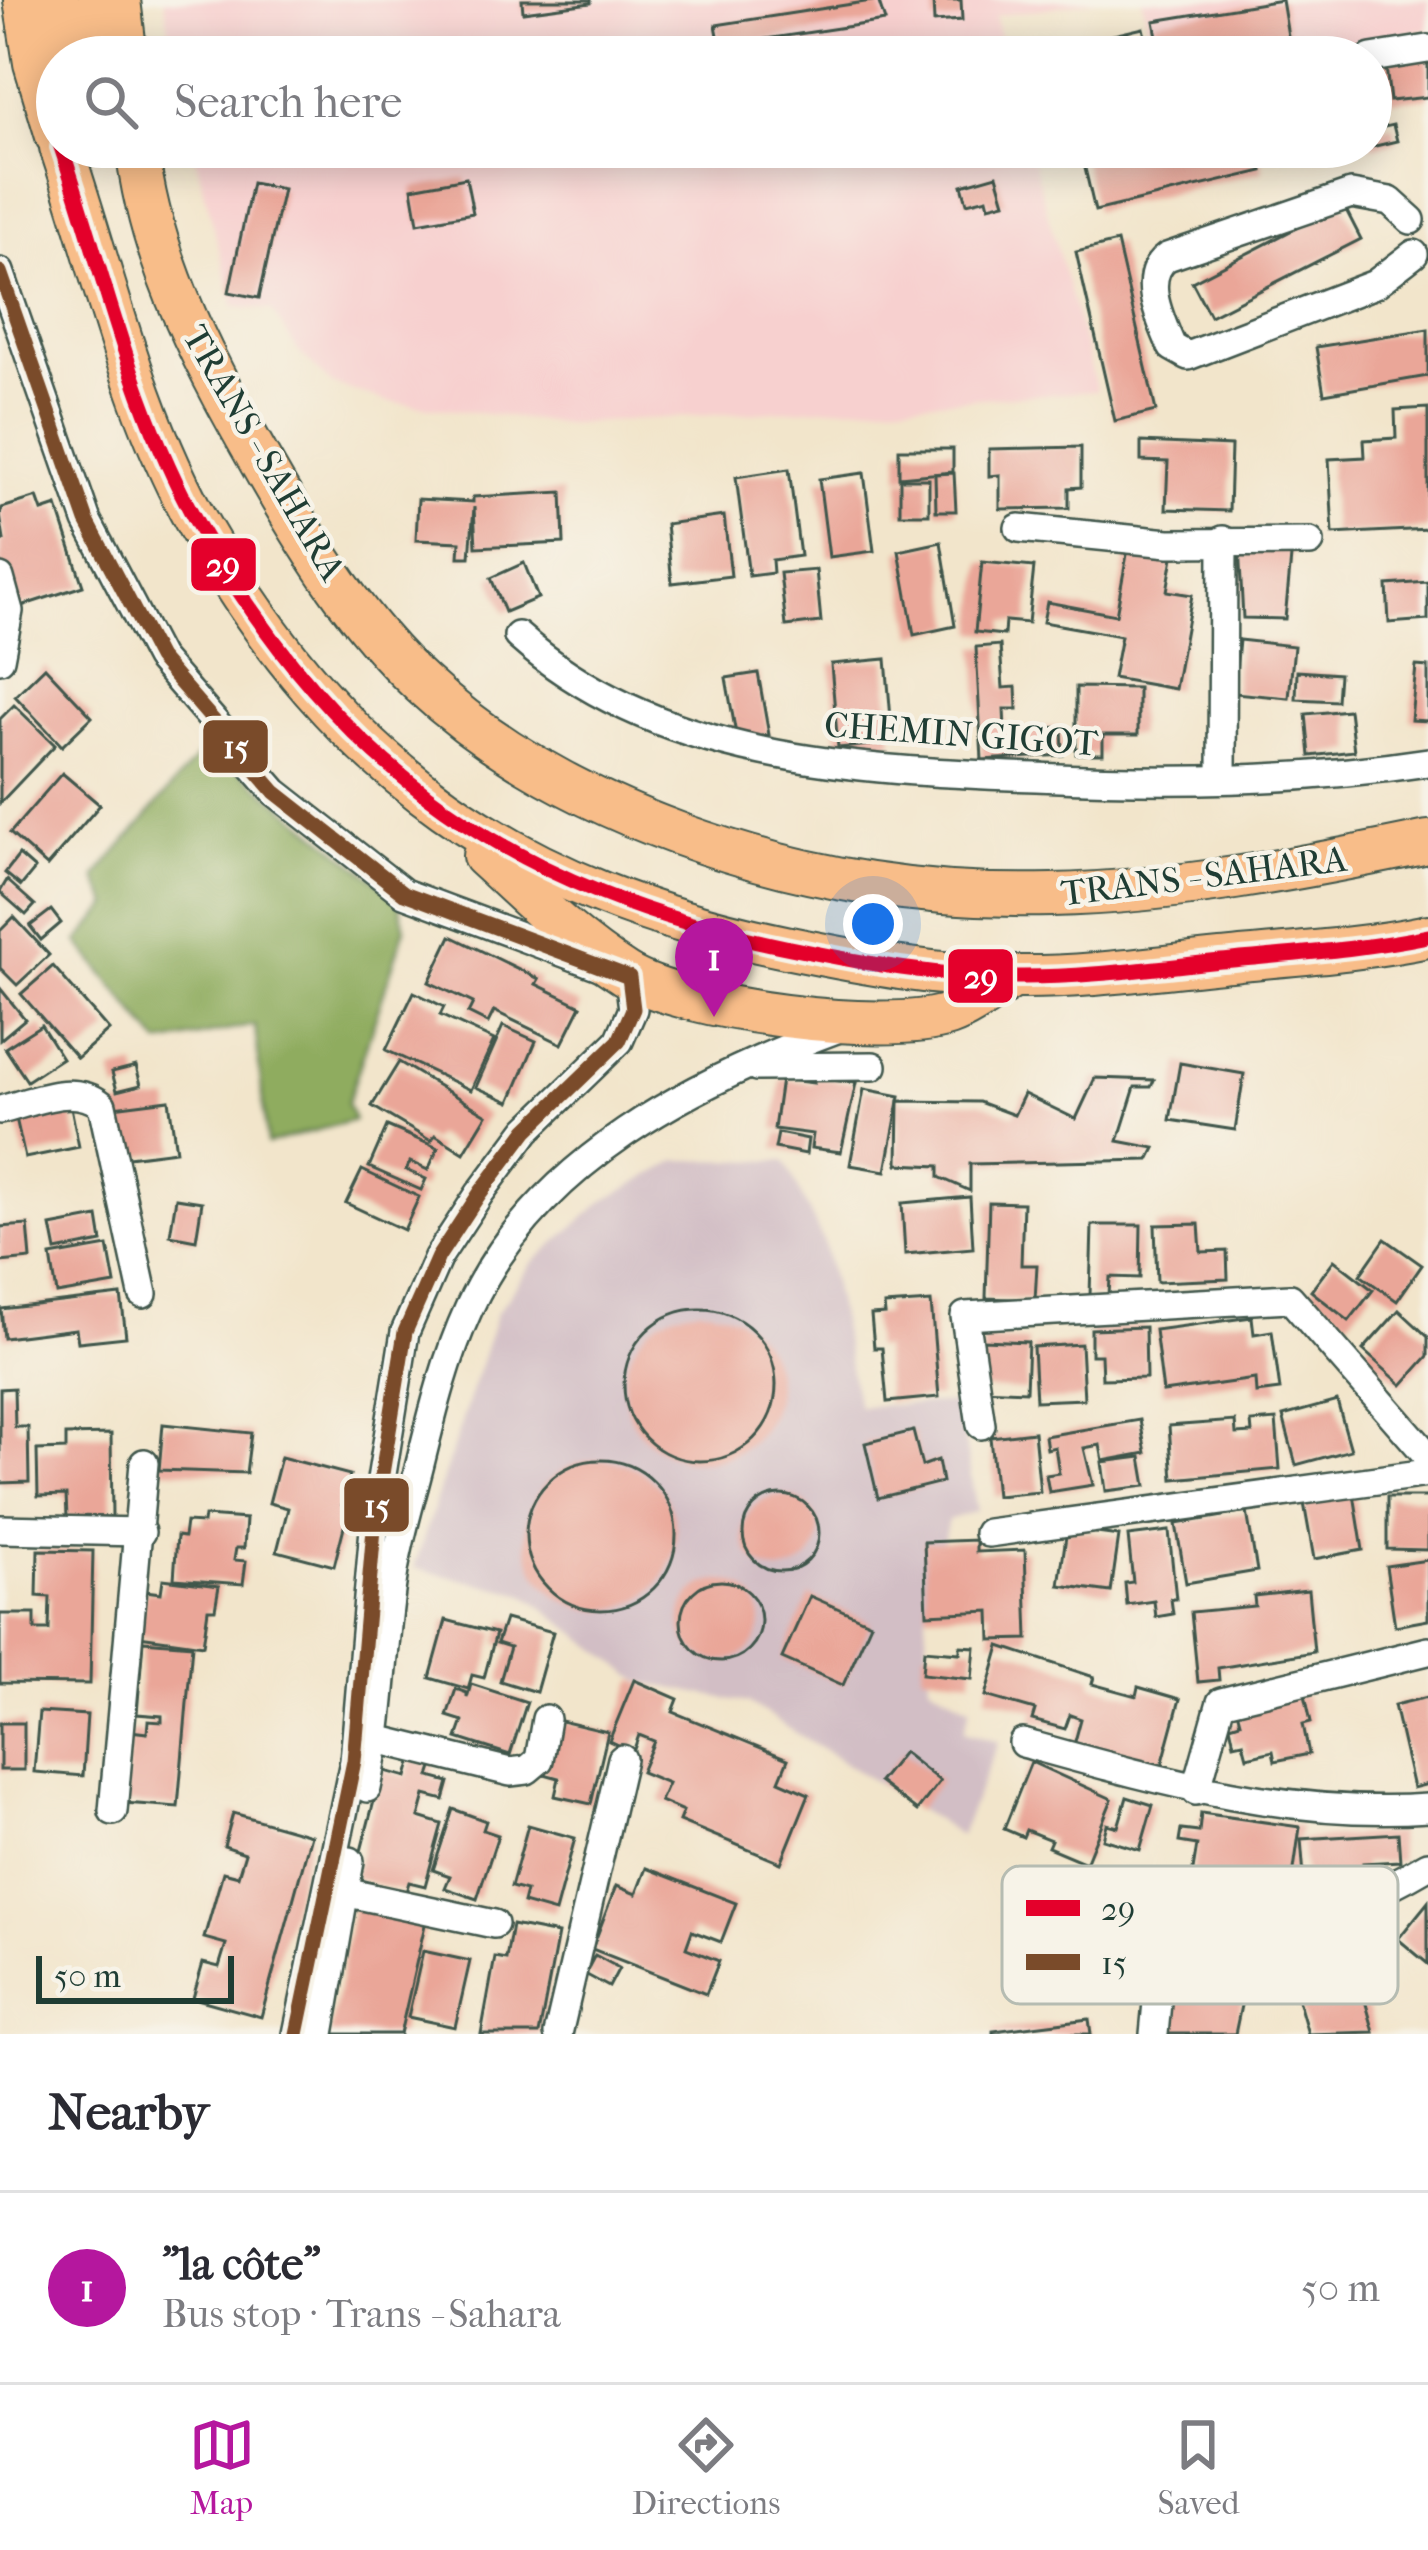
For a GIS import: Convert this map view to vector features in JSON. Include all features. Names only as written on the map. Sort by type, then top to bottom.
[{"type":"highway","points":[[25,0],[36,66]]},
{"type":"highway","points":[[119,0],[123,36]]},
{"type":"highway","name":"TRANS - SAHARA","points":[[67,168],[120,348],[157,444],[199,526],[299,676],[386,766],[445,812],[524,860],[639,911],[708,932],[868,964],[1013,977],[1155,968],[1428,937]]},
{"type":"highway","name":"TRANS - SAHARA","points":[[139,168],[142,190],[203,359],[310,547],[422,685],[556,781],[634,818],[779,868],[862,886],[956,895],[1066,897],[1187,886],[1428,842]]},
{"type":"highway","points":[[386,766],[572,936],[629,977],[808,1019],[907,1024],[953,1014],[1013,977]]},
{"type":"main road","points":[[61,0],[66,36]]},
{"type":"main road","points":[[96,0],[102,36]]},
{"type":"main road","name":"TRANS - SAHARA","points":[[85,168],[102,280]]},
{"type":"main road","points":[[135,168],[142,190]]},
{"type":"street","points":[[1392,55],[1428,49]]},
{"type":"street","points":[[1351,194],[1390,201],[1422,217],[1401,233],[1421,253],[1375,284],[1188,356],[1172,347],[1152,285],[1155,268],[1167,257],[1351,194]]},
{"type":"street","points":[[0,272],[88,521],[159,658],[275,791],[404,892],[629,977],[632,1009],[619,1041],[527,1130],[480,1193],[438,1257],[405,1332],[373,1536],[357,1740],[297,2034]]},
{"type":"street","points":[[1019,528],[1169,543],[1310,542]]},
{"type":"street","points":[[1222,779],[1223,540]]},
{"type":"street","points":[[0,578],[5,614],[0,659]]},
{"type":"street","name":"CHEMIN GIGOT","points":[[518,636],[555,669],[621,704],[727,745],[852,769],[1172,783],[1428,762]]},
{"type":"street","points":[[320,2034],[377,1739],[394,1572],[442,1374],[471,1303],[513,1237],[582,1165],[655,1110],[741,1067],[856,1021]]},
{"type":"street","points":[[741,1067],[873,1066]]},
{"type":"street","points":[[0,1110],[70,1093],[88,1094],[102,1105],[143,1294]]},
{"type":"street","points":[[981,1425],[965,1316],[1291,1298],[1428,1456]]},
{"type":"street","points":[[113,1811],[144,1463]]},
{"type":"street","points":[[988,1533],[1428,1473]]},
{"type":"street","points":[[0,1529],[141,1532]]},
{"type":"street","points":[[1196,1791],[1221,1702],[1428,1651]]},
{"type":"street","points":[[377,1739],[510,1772],[527,1770],[539,1760],[545,1719]]},
{"type":"street","points":[[1023,1743],[1196,1791],[1343,1812],[1428,1808]]},
{"type":"street","points":[[558,2034],[622,1760]]},
{"type":"street","points":[[1398,1880],[1428,1865]]},
{"type":"street","points":[[344,1892],[494,1924]]},
{"type":"street","points":[[1154,2034],[1157,2004]]},
{"type":"shaded area","points":[[164,0],[1099,0],[995,16],[999,36],[170,36]]},
{"type":"shaded area","points":[[1142,0],[1428,0],[1428,29],[1391,36],[1150,36]]},
{"type":"shaded area","points":[[198,168],[1035,168],[1097,391],[567,424],[388,402],[332,384],[299,352],[271,310],[234,307]]},
{"type":"shaded area","points":[[678,1160],[785,1161],[824,1243],[858,1406],[958,1403],[977,1511],[948,1520],[926,1614],[929,1684],[971,1707],[964,1731],[999,1741],[960,1835],[748,1703],[641,1682],[525,1594],[414,1568],[497,1312],[532,1263],[602,1202]]},
{"type":"green space","points":[[207,745],[398,898],[405,928],[347,1104],[354,1120],[267,1144],[255,1025],[160,1044],[78,942],[109,905],[96,877]]},
{"type":"building","points":[[522,0],[591,0],[591,3],[523,12]]},
{"type":"building","points":[[878,0],[885,21],[786,36],[718,36],[716,25]]},
{"type":"building","points":[[933,0],[961,0],[962,20],[934,22]]},
{"type":"building","points":[[1282,0],[1288,36],[1157,36],[1154,21]]},
{"type":"building","points":[[1143,28],[1145,36],[1109,36]]},
{"type":"building","points":[[1428,52],[1428,97],[1392,101],[1392,57]]},
{"type":"building","points":[[1085,168],[1262,168],[1263,171],[1095,211]]},
{"type":"building","points":[[997,175],[1005,202],[989,206],[987,198],[967,203],[962,185]]},
{"type":"building","points":[[466,178],[473,213],[418,223],[412,188]]},
{"type":"building","points":[[252,183],[283,189],[259,298],[229,292]]},
{"type":"building","points":[[1343,204],[1361,239],[1210,316],[1192,282]]},
{"type":"building","points":[[1117,242],[1156,411],[1115,421],[1076,252]]},
{"type":"building","points":[[1428,329],[1428,376],[1324,394],[1316,347]]},
{"type":"building","points":[[1428,408],[1428,529],[1333,534],[1329,459],[1365,457],[1364,440],[1396,438],[1395,410]]},
{"type":"building","points":[[1141,442],[1231,446],[1229,511],[1166,509],[1168,462],[1141,461]]},
{"type":"building","points":[[1081,447],[1081,487],[1069,488],[1069,508],[1000,509],[1000,475],[989,476],[989,449]]},
{"type":"building","points":[[899,449],[953,449],[953,472],[899,477]]},
{"type":"building","points":[[789,469],[800,556],[772,560],[773,573],[749,576],[736,477]]},
{"type":"building","points":[[864,473],[874,551],[829,557],[819,479]]},
{"type":"building","points":[[954,473],[956,511],[936,511],[935,474]]},
{"type":"building","points":[[900,479],[929,479],[929,514],[900,514]]},
{"type":"building","points":[[562,492],[564,543],[476,547],[474,507],[470,557],[459,557],[460,542],[416,540],[418,499],[473,502],[473,497]]},
{"type":"building","points":[[37,497],[42,511],[57,506],[83,586],[12,609],[0,572],[0,541],[4,540],[0,515],[2,508]]},
{"type":"building","points":[[724,516],[731,576],[672,583],[666,524]]},
{"type":"building","points":[[941,542],[955,626],[914,635],[899,551]]},
{"type":"building","points":[[1239,546],[1292,547],[1285,619],[1243,618]]},
{"type":"building","points":[[1128,549],[1173,557],[1167,591],[1192,595],[1175,689],[1113,678],[1121,636],[1043,622],[1047,602],[1116,615]]},
{"type":"building","points":[[982,562],[1034,567],[1028,623],[1005,621],[1004,635],[975,632]]},
{"type":"building","points":[[524,563],[538,598],[505,612],[491,578]]},
{"type":"building","points":[[816,570],[821,622],[786,626],[780,573]]},
{"type":"building","points":[[1428,582],[1428,620],[1389,623],[1387,585]]},
{"type":"building","points":[[1239,640],[1294,646],[1289,698],[1234,693]]},
{"type":"building","points":[[1000,645],[1003,688],[1016,687],[1017,709],[1004,709],[1005,730],[1062,727],[1063,755],[982,760],[976,647]]},
{"type":"building","points":[[886,659],[893,743],[838,748],[831,664]]},
{"type":"building","points":[[1416,666],[1428,667],[1428,721],[1411,720]]},
{"type":"building","points":[[45,667],[92,717],[62,746],[15,696]]},
{"type":"building","points":[[1297,671],[1339,674],[1337,701],[1296,699]]},
{"type":"building","points":[[758,673],[769,735],[737,740],[726,678]]},
{"type":"building","points":[[1076,687],[1138,688],[1138,735],[1103,735],[1103,754],[1076,754]]},
{"type":"building","points":[[14,705],[55,745],[0,803],[0,719]]},
{"type":"building","points":[[1349,710],[1354,751],[1310,756],[1306,714]]},
{"type":"building","points":[[62,773],[100,805],[47,866],[10,833]]},
{"type":"building","points":[[19,855],[35,869],[21,886],[5,873]]},
{"type":"building","points":[[7,880],[35,905],[26,915],[0,892]]},
{"type":"building","points":[[51,910],[61,923],[41,940],[30,926]]},
{"type":"building","points":[[14,917],[49,955],[17,985],[0,968],[0,931]]},
{"type":"building","points":[[451,936],[539,979],[536,984],[581,1006],[562,1044],[494,1011],[488,1023],[468,1013],[473,1003],[429,982]]},
{"type":"building","points":[[53,966],[109,1030],[77,1058],[21,994]]},
{"type":"building","points":[[0,988],[25,1019],[0,1040]]},
{"type":"building","points":[[414,992],[444,1007],[440,1015],[494,1040],[471,1090],[386,1050]]},
{"type":"building","points":[[41,1025],[62,1058],[27,1081],[5,1048]]},
{"type":"building","points":[[503,1026],[536,1041],[510,1102],[476,1087]]},
{"type":"building","points":[[399,1062],[487,1115],[464,1153],[435,1135],[431,1141],[372,1106]]},
{"type":"building","points":[[1180,1063],[1244,1074],[1235,1130],[1170,1120]]},
{"type":"building","points":[[136,1066],[141,1085],[117,1091],[112,1072]]},
{"type":"building","points":[[814,1078],[856,1083],[841,1152],[811,1148],[813,1134],[774,1129],[781,1079],[814,1083]]},
{"type":"building","points":[[1095,1078],[1154,1080],[1151,1087],[1135,1087],[1118,1141],[1155,1148],[1149,1160],[970,1164],[970,1191],[939,1177],[939,1166],[898,1164],[899,1101],[979,1102],[1014,1115],[1024,1094],[1076,1119]]},
{"type":"building","points":[[864,1089],[900,1096],[886,1171],[850,1165]]},
{"type":"building","points":[[69,1097],[79,1147],[25,1158],[14,1109]]},
{"type":"building","points":[[169,1100],[176,1151],[120,1158],[113,1107]]},
{"type":"building","points":[[387,1126],[438,1148],[428,1170],[410,1162],[406,1170],[426,1179],[421,1190],[369,1167]]},
{"type":"building","points":[[778,1133],[808,1139],[806,1154],[775,1148]]},
{"type":"building","points":[[362,1170],[419,1197],[404,1230],[346,1203]]},
{"type":"building","points":[[970,1197],[973,1248],[905,1254],[902,1203]]},
{"type":"building","points":[[176,1198],[202,1202],[196,1240],[170,1235]]},
{"type":"building","points":[[989,1202],[1023,1203],[1021,1265],[1037,1265],[1035,1300],[986,1298]]},
{"type":"building","points":[[98,1217],[102,1242],[56,1251],[51,1226]]},
{"type":"building","points":[[1199,1224],[1201,1252],[1227,1251],[1228,1279],[1157,1282],[1155,1225]]},
{"type":"building","points":[[28,1225],[31,1259],[0,1262],[0,1227]]},
{"type":"building","points":[[1092,1225],[1141,1225],[1140,1278],[1110,1277],[1109,1296],[1090,1296]]},
{"type":"building","points":[[1385,1239],[1422,1265],[1397,1301],[1360,1275]]},
{"type":"building","points":[[108,1246],[115,1284],[57,1294],[51,1256]]},
{"type":"building","points":[[1334,1260],[1373,1290],[1349,1321],[1311,1291]]},
{"type":"building","points":[[121,1295],[126,1337],[78,1342],[76,1329],[4,1338],[1,1309]]},
{"type":"building","points":[[931,1302],[939,1397],[887,1402],[882,1348],[874,1348],[871,1315],[885,1314],[884,1305]]},
{"type":"building","points":[[700,1309],[729,1315],[754,1331],[770,1356],[776,1385],[770,1414],[754,1439],[729,1455],[700,1461],[671,1455],[646,1439],[630,1414],[624,1385],[630,1356],[646,1331],[671,1315]]},
{"type":"building","points":[[1399,1310],[1428,1337],[1428,1356],[1402,1385],[1363,1350]]},
{"type":"building","points":[[1252,1317],[1254,1334],[1272,1331],[1280,1390],[1256,1393],[1255,1379],[1163,1392],[1155,1330]]},
{"type":"building","points":[[1145,1327],[1146,1378],[1102,1379],[1101,1355],[1091,1355],[1091,1329]]},
{"type":"building","points":[[983,1340],[1028,1342],[1026,1391],[981,1389]]},
{"type":"building","points":[[1081,1344],[1084,1399],[1036,1401],[1033,1347]]},
{"type":"building","points":[[14,1388],[15,1427],[28,1427],[29,1482],[0,1483],[0,1389]]},
{"type":"building","points":[[1337,1401],[1351,1450],[1296,1465],[1283,1416]]},
{"type":"building","points":[[1140,1420],[1146,1453],[1103,1461],[1100,1445],[1084,1448],[1093,1485],[1049,1492],[1046,1475],[1059,1473],[1055,1447],[1047,1449],[1045,1436]]},
{"type":"building","points":[[1276,1420],[1280,1469],[1173,1479],[1169,1426],[1235,1421],[1236,1434],[1252,1433],[1251,1422]]},
{"type":"building","points":[[163,1424],[251,1433],[246,1473],[159,1470]]},
{"type":"building","points":[[913,1431],[922,1466],[938,1460],[942,1482],[878,1498],[865,1443]]},
{"type":"building","points":[[1034,1432],[1040,1492],[996,1496],[990,1437]]},
{"type":"building","points":[[111,1434],[112,1517],[67,1517],[66,1495],[38,1496],[37,1450],[66,1449],[66,1435]]},
{"type":"building","points":[[281,1457],[350,1475],[342,1505],[349,1507],[334,1566],[277,1551],[288,1508],[269,1503]]},
{"type":"building","points":[[1141,1457],[1146,1486],[1106,1491],[1102,1462]]},
{"type":"building","points":[[601,1460],[630,1466],[654,1482],[670,1506],[676,1535],[670,1564],[654,1588],[630,1604],[601,1610],[572,1604],[548,1588],[532,1564],[526,1535],[532,1506],[548,1482],[572,1466]]},
{"type":"building","points":[[1354,1494],[1363,1550],[1314,1559],[1304,1503]]},
{"type":"building","points":[[781,1495],[808,1506],[819,1533],[808,1560],[781,1571],[754,1560],[743,1533],[754,1506]]},
{"type":"building","points":[[1387,1497],[1428,1497],[1428,1550],[1387,1549]]},
{"type":"building","points":[[1247,1512],[1257,1571],[1186,1583],[1176,1524]]},
{"type":"building","points":[[204,1516],[246,1519],[244,1548],[236,1548],[234,1560],[246,1561],[243,1584],[174,1579],[177,1536],[184,1537],[186,1522],[203,1523]]},
{"type":"building","points":[[1067,1529],[1119,1536],[1111,1592],[1059,1585]]},
{"type":"building","points":[[1169,1531],[1176,1599],[1171,1599],[1173,1614],[1156,1617],[1154,1601],[1127,1605],[1125,1583],[1133,1582],[1128,1536]]},
{"type":"building","points":[[976,1540],[976,1552],[1025,1550],[1028,1639],[991,1640],[990,1611],[927,1614],[924,1542]]},
{"type":"building","points":[[38,1550],[93,1551],[90,1684],[0,1683],[0,1614],[35,1614],[35,1630],[49,1630],[50,1597],[37,1596]]},
{"type":"building","points":[[1428,1560],[1428,1620],[1395,1626],[1386,1566]]},
{"type":"building","points":[[163,1579],[219,1586],[215,1609],[208,1609],[203,1645],[139,1636],[145,1591],[161,1593]]},
{"type":"building","points":[[721,1581],[749,1593],[761,1621],[749,1649],[721,1661],[693,1649],[681,1621],[693,1593]]},
{"type":"building","points":[[1308,1590],[1314,1652],[1218,1668],[1219,1680],[1198,1682],[1191,1612],[1255,1606],[1254,1596]]},
{"type":"building","points":[[810,1596],[871,1623],[843,1685],[782,1658]]},
{"type":"building","points":[[505,1619],[553,1632],[536,1692],[500,1681],[510,1647],[497,1643]]},
{"type":"building","points":[[446,1620],[496,1633],[484,1678],[472,1675],[468,1689],[430,1678]]},
{"type":"building","points":[[143,1641],[192,1645],[178,1807],[124,1803],[130,1731],[147,1733],[148,1721],[162,1722],[162,1716],[137,1714]]},
{"type":"building","points":[[960,1646],[975,1647],[972,1679],[922,1674],[924,1650],[960,1653]]},
{"type":"building","points":[[1000,1646],[1094,1677],[1092,1684],[1136,1696],[1138,1687],[1180,1699],[1161,1769],[1074,1745],[1081,1719],[1070,1715],[1065,1729],[1032,1720],[1035,1710],[986,1696]]},
{"type":"building","points":[[634,1680],[678,1699],[673,1712],[788,1759],[779,1781],[809,1794],[781,1863],[679,1821],[683,1811],[660,1801],[668,1783],[641,1772],[654,1741],[639,1735],[633,1752],[609,1741]]},
{"type":"building","points":[[471,1684],[527,1702],[510,1755],[457,1738],[463,1721],[447,1716],[456,1689],[467,1693],[467,1698]]},
{"type":"building","points":[[1305,1695],[1311,1722],[1303,1724],[1309,1754],[1275,1761],[1273,1751],[1247,1757],[1243,1742],[1234,1744],[1230,1725],[1240,1722],[1237,1710]]},
{"type":"building","points":[[1428,1697],[1428,1784],[1413,1788],[1394,1705]]},
{"type":"building","points":[[39,1712],[87,1715],[83,1776],[34,1772]]},
{"type":"building","points":[[557,1720],[608,1732],[591,1804],[555,1796],[559,1778],[544,1774]]},
{"type":"building","points":[[0,1723],[24,1723],[24,1770],[0,1770]]},
{"type":"building","points":[[903,1752],[940,1781],[917,1811],[879,1782]]},
{"type":"building","points":[[412,1759],[434,1765],[430,1777],[449,1782],[444,1800],[425,1795],[419,1817],[442,1824],[425,1886],[409,1882],[406,1892],[354,1878],[382,1770],[407,1777]]},
{"type":"building","points":[[1031,1762],[1112,1799],[1086,1863],[1048,1847],[1051,1840],[1026,1830],[1023,1837],[1004,1829]]},
{"type":"building","points":[[1127,1797],[1153,1805],[1140,1850],[1103,1839],[1107,1824],[1118,1827]]},
{"type":"building","points":[[453,1809],[486,1821],[483,1830],[498,1835],[477,1899],[445,1888],[450,1876],[433,1870]]},
{"type":"building","points":[[233,1813],[311,1835],[261,2017],[193,1998],[203,1963],[219,1967],[226,1944],[204,1938],[223,1872],[238,1876],[245,1853],[224,1846]]},
{"type":"building","points":[[1201,1813],[1300,1827],[1294,1866],[1194,1866],[1197,1845],[1179,1842],[1181,1830],[1199,1832]]},
{"type":"building","points":[[528,1825],[575,1838],[555,1912],[523,1903],[526,1891],[511,1887]]},
{"type":"building","points":[[1398,1833],[1400,1861],[1303,1866],[1301,1839]]},
{"type":"building","points":[[646,1868],[736,1903],[721,1942],[692,1931],[686,1948],[719,1961],[706,1994],[592,1949],[616,1886],[636,1894]]},
{"type":"building","points":[[354,1900],[427,1916],[400,2034],[330,2034]]},
{"type":"building","points":[[1428,1902],[1428,1964],[1398,1939]]},
{"type":"building","points":[[512,1925],[558,1934],[539,2034],[481,2034],[495,1957],[506,1959]]},
{"type":"building","points":[[423,1951],[470,1961],[455,2027],[408,2017]]},
{"type":"building","points":[[595,1955],[619,1968],[609,1987],[585,1974]]},
{"type":"building","points":[[1153,2004],[1241,2004],[1235,2034],[1147,2034]]},
{"type":"building","points":[[1299,2004],[1366,2004],[1374,2032],[1308,2034]]},
{"type":"building","points":[[1089,2019],[1091,2034],[993,2034],[993,2031]]},
{"type":"transit line","name":"29","points":[[68,168],[156,436],[200,528],[255,614],[313,689],[376,754],[445,809],[520,855],[602,893],[691,924],[845,959],[958,975],[1091,974],[1428,936]]},
{"type":"transit line","name":"15","points":[[0,272],[87,521],[159,658],[275,792],[404,893],[629,977],[633,1009],[619,1041],[527,1130],[480,1193],[438,1257],[405,1332],[375,1517],[354,1761],[297,2034]]},
{"type":"place","name":"\"la côte\"","points":[[714,1017]]}]
